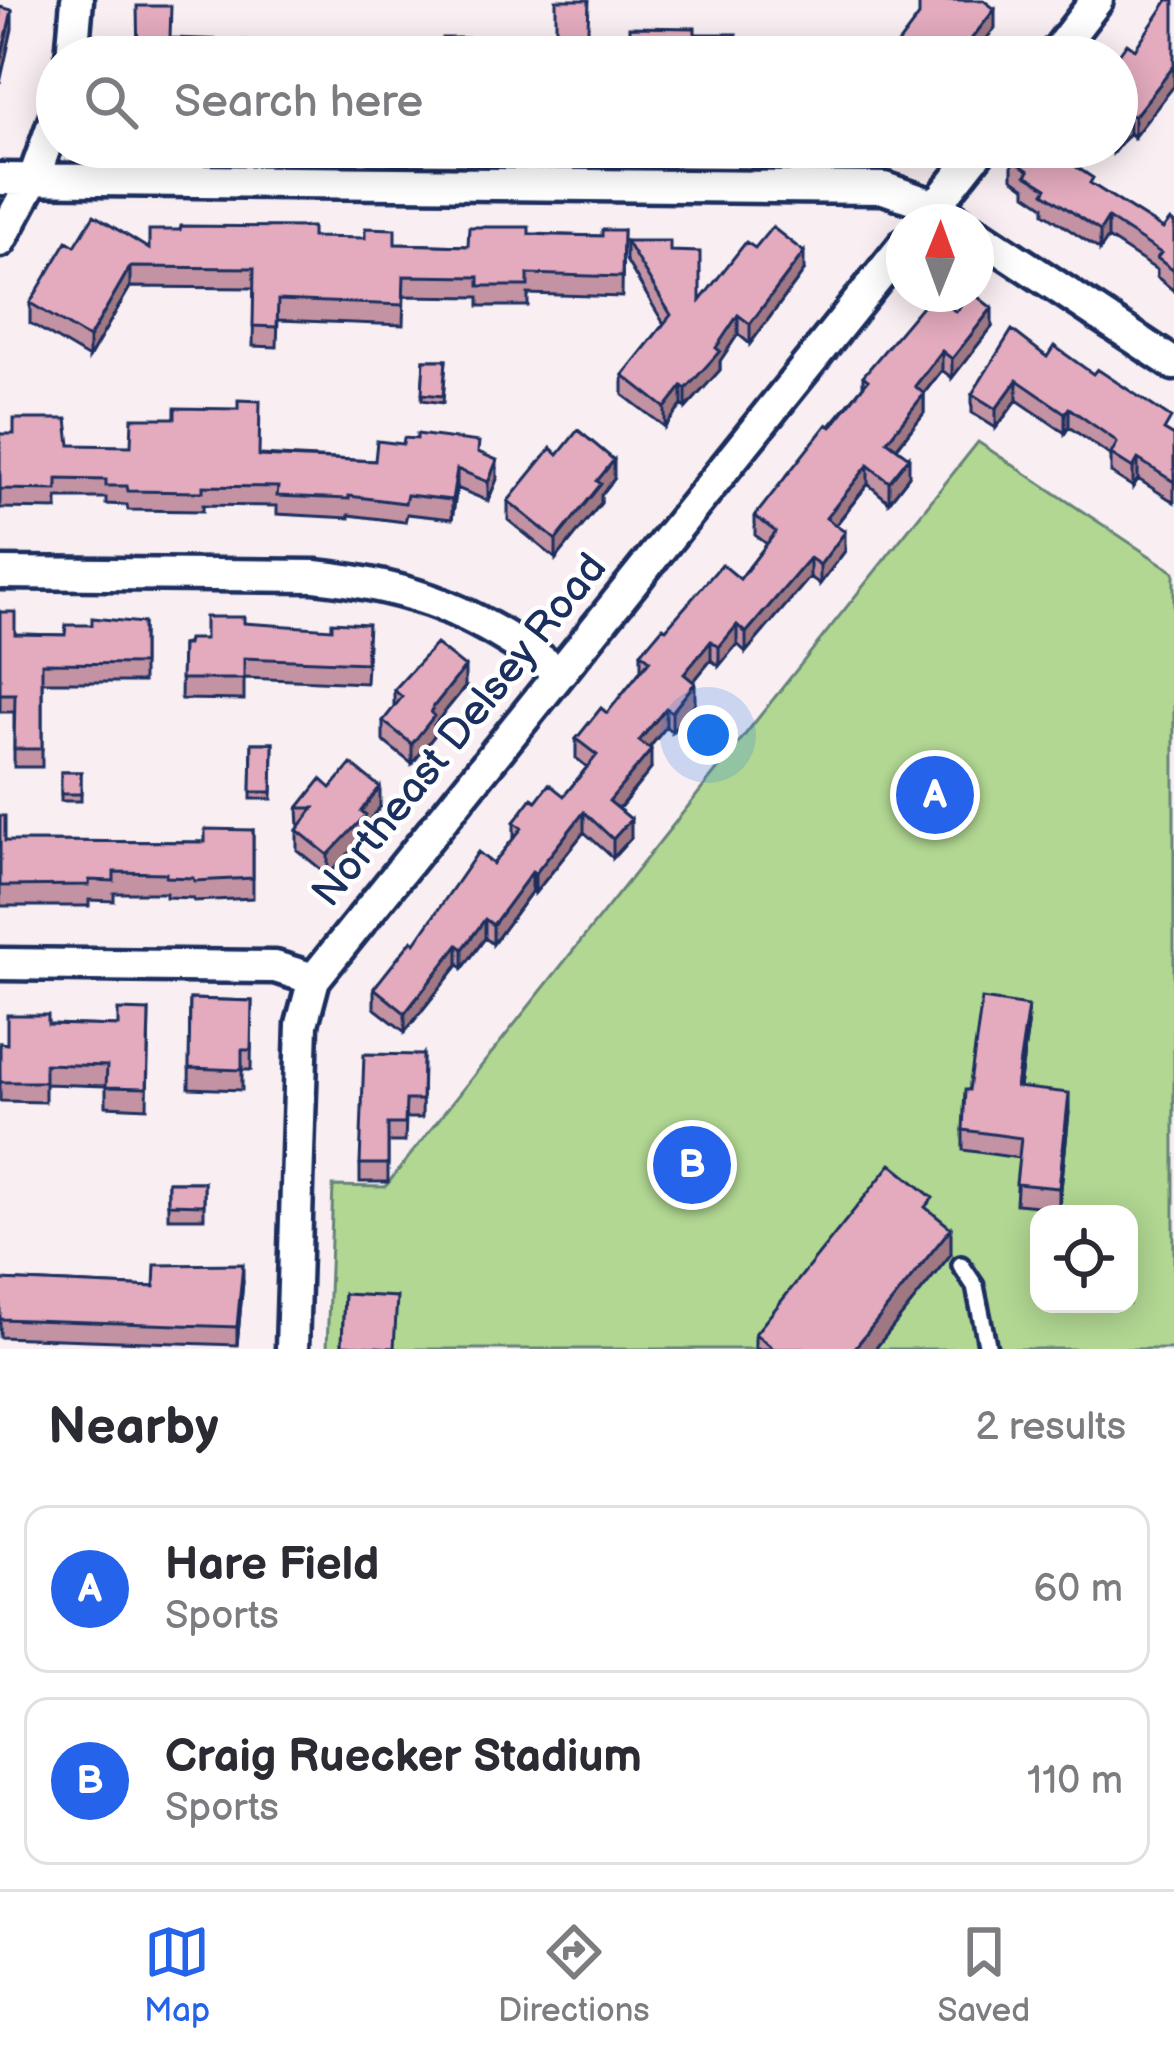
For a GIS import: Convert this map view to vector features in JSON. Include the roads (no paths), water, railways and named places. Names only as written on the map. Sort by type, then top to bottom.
[{"type":"street","points":[[74,36],[77,0]]},
{"type":"street","points":[[1069,36],[1097,0]]},
{"type":"street","points":[[0,241],[38,168]]},
{"type":"street","points":[[947,204],[969,168]]},
{"type":"street","points":[[0,179],[884,188],[914,204]]},
{"type":"street","points":[[994,245],[1174,364]]},
{"type":"street","name":"Northeast Delsey Road","points":[[292,1349],[302,1024],[314,979],[886,267]]},
{"type":"street","points":[[0,573],[315,576],[359,581],[402,590],[478,618],[558,672]]},
{"type":"street","points":[[0,964],[275,967],[314,979]]},
{"type":"lane","points":[[961,1264],[975,1286],[988,1349]]},
{"type":"place","name":"Hare Field","points":[[935,795]]},
{"type":"place","name":"Craig Ruecker Stadium","points":[[692,1165]]}]
